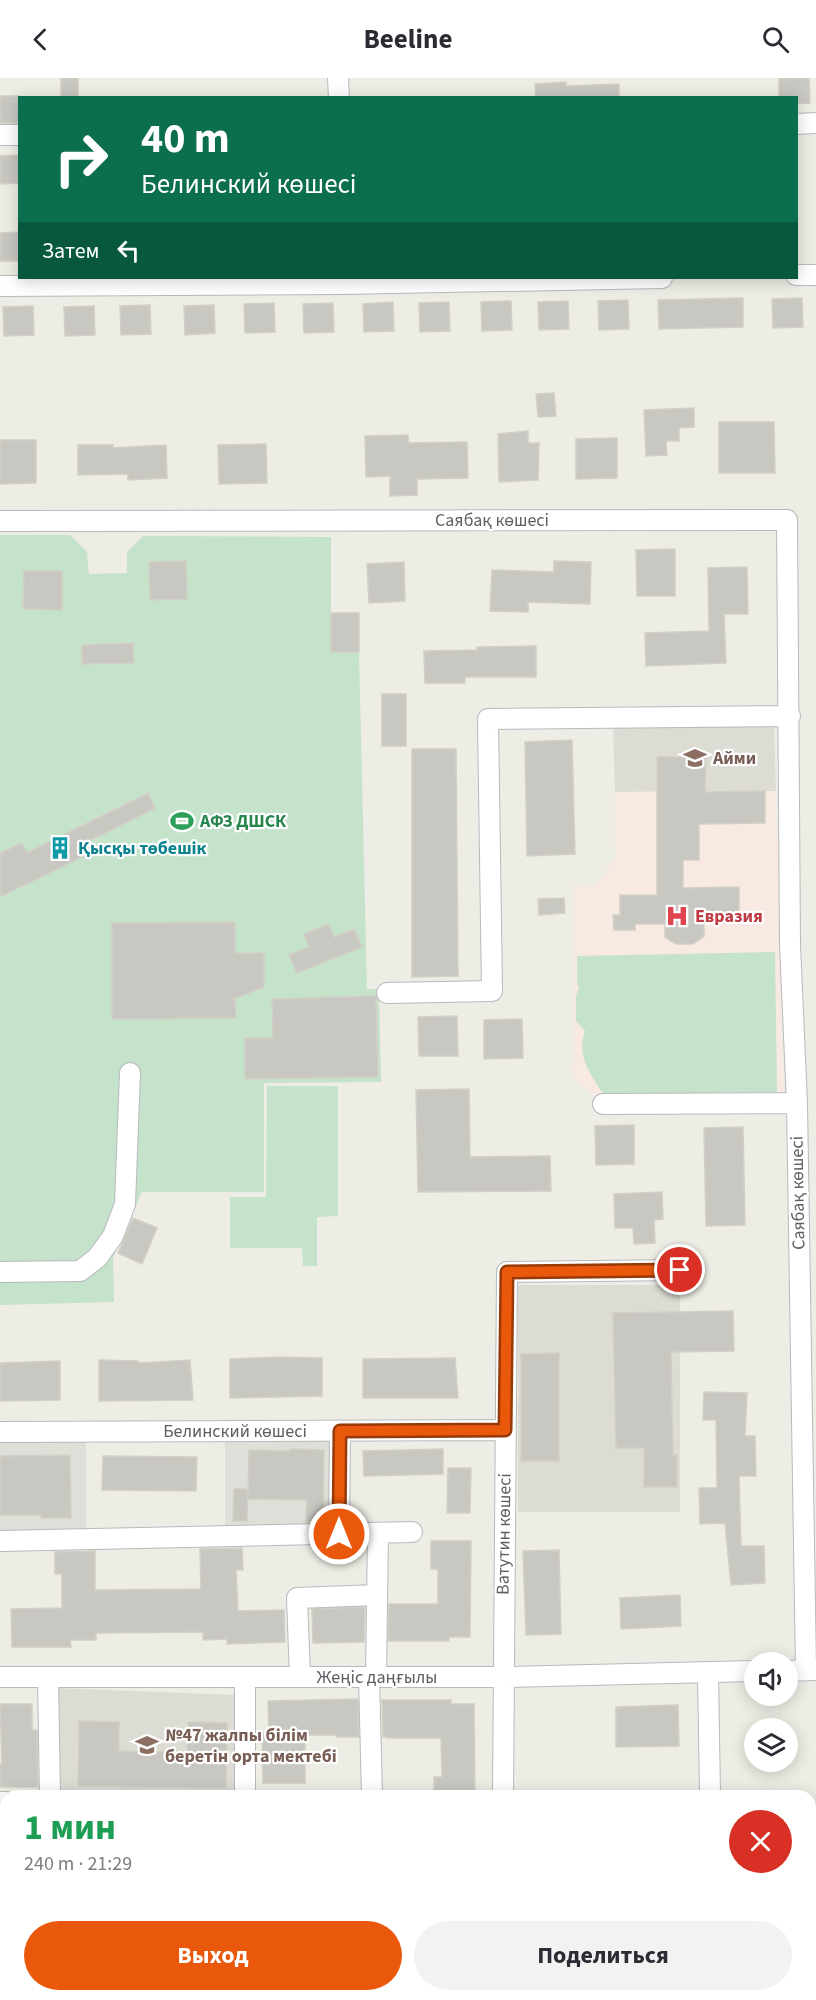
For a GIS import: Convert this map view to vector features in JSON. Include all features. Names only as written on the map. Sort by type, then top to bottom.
[{"type":"street","points":[[338,78],[339,96]]},
{"type":"street","points":[[798,124],[816,123]]},
{"type":"street","points":[[0,135],[18,135]]},
{"type":"street","points":[[798,275],[816,275]]},
{"type":"street","points":[[0,285],[556,279]]},
{"type":"street","name":"Саябақ көшесі","points":[[0,521],[787,520],[790,945],[797,1103],[803,1670]]},
{"type":"street","points":[[387,993],[492,991],[488,719],[790,716]]},
{"type":"street","points":[[0,1272],[80,1271],[97,1258],[113,1236],[124,1204],[130,1073]]},
{"type":"street","points":[[603,1104],[797,1103]]},
{"type":"street","name":"Ватутин көшесі","points":[[503,1790],[502,1677],[507,1272],[680,1270]]},
{"type":"street","name":"Белинский көшесі","points":[[0,1432],[505,1430]]},
{"type":"street","points":[[339,1534],[340,1431]]},
{"type":"street","points":[[0,1541],[412,1532]]},
{"type":"street","points":[[372,1790],[378,1533]]},
{"type":"street","points":[[300,1677],[297,1598],[377,1595]]},
{"type":"street","points":[[0,1668],[0,1677]]},
{"type":"street","name":"Жеңіс даңғылы","points":[[0,1677],[502,1677],[744,1671]]},
{"type":"street","points":[[708,1672],[710,1790]]},
{"type":"street","points":[[244,1677],[245,1790]]},
{"type":"street","points":[[48,1678],[50,1790]]},
{"type":"shaded area","name":"Айми","points":[[774,722],[776,791],[615,792],[613,726]]},
{"type":"shaded area","name":"Евразия","points":[[776,791],[784,1095],[596,1097],[573,1077],[574,886],[596,885],[616,858],[615,792]]},
{"type":"shaded area","points":[[518,1285],[680,1285],[680,1512],[518,1512]]},
{"type":"shaded area","points":[[225,1439],[333,1439],[333,1529],[225,1530]]},
{"type":"shaded area","points":[[0,1441],[86,1441],[86,1536],[0,1536]]},
{"type":"shaded area","name":"№47 жалпы білім беретін орта мектебі","points":[[57,1688],[236,1695],[239,1790],[58,1790]]},
{"type":"green space","name":"АФЗ ДШСК","points":[[0,535],[70,535],[87,552],[89,574],[127,573],[127,552],[143,536],[331,537],[331,652],[359,652],[367,989],[379,989],[381,1082],[264,1083],[264,1192],[142,1192],[113,1258],[114,1302],[0,1305]]},
{"type":"green space","points":[[775,952],[777,1092],[603,1094],[593,1079],[583,1056],[585,1031],[576,1021],[576,996],[579,988],[577,956]]},
{"type":"green space","points":[[267,1086],[338,1086],[338,1216],[317,1217],[317,1266],[303,1266],[302,1248],[230,1248],[230,1197],[266,1197]]},
{"type":"building","points":[[61,78],[78,78],[78,96],[61,96]]},
{"type":"building","points":[[779,78],[809,78],[810,103],[798,104],[798,96],[779,96]]},
{"type":"building","points":[[566,82],[566,86],[619,84],[619,96],[536,96],[535,84]]},
{"type":"building","points":[[0,96],[18,96],[18,123],[0,123]]},
{"type":"building","points":[[18,155],[18,183],[0,184],[0,156]]},
{"type":"building","points":[[18,232],[18,261],[0,261],[0,233]]},
{"type":"building","points":[[743,298],[743,327],[659,329],[658,300]]},
{"type":"building","points":[[802,298],[803,327],[773,328],[772,299]]},
{"type":"building","points":[[628,300],[629,329],[599,330],[598,301]]},
{"type":"building","points":[[511,301],[512,330],[482,331],[481,302]]},
{"type":"building","points":[[568,301],[569,329],[539,330],[538,302]]},
{"type":"building","points":[[393,302],[394,331],[364,332],[363,304]]},
{"type":"building","points":[[449,302],[450,331],[420,332],[419,303]]},
{"type":"building","points":[[274,303],[275,332],[245,333],[244,304]]},
{"type":"building","points":[[333,303],[334,332],[304,333],[303,304]]},
{"type":"building","points":[[150,305],[151,334],[121,335],[120,306]]},
{"type":"building","points":[[214,305],[215,333],[185,335],[184,306]]},
{"type":"building","points":[[33,306],[34,335],[4,336],[3,307]]},
{"type":"building","points":[[94,306],[95,335],[65,336],[64,307]]},
{"type":"building","points":[[554,393],[556,416],[538,417],[536,394]]},
{"type":"building","points":[[694,408],[694,427],[679,428],[679,441],[666,441],[667,455],[646,456],[644,410]]},
{"type":"building","points":[[719,422],[774,422],[775,473],[719,473]]},
{"type":"building","points":[[528,431],[528,443],[539,443],[538,480],[499,482],[498,434]]},
{"type":"building","points":[[408,435],[408,443],[467,442],[468,478],[417,479],[417,495],[390,496],[390,476],[366,477],[365,436]]},
{"type":"building","points":[[617,438],[617,478],[576,479],[576,439]]},
{"type":"building","points":[[0,440],[36,440],[36,483],[0,484]]},
{"type":"building","points":[[266,444],[267,483],[219,484],[218,445]]},
{"type":"building","points":[[78,445],[113,445],[113,448],[166,445],[167,478],[128,480],[128,474],[78,475]]},
{"type":"building","points":[[675,549],[675,596],[637,596],[636,550]]},
{"type":"building","points":[[186,561],[187,599],[150,600],[149,562]]},
{"type":"building","points":[[554,561],[591,562],[590,604],[528,602],[528,612],[490,611],[492,570],[554,572]]},
{"type":"building","points":[[404,562],[405,601],[369,603],[367,564]]},
{"type":"building","points":[[747,567],[748,614],[724,614],[726,663],[646,666],[645,633],[709,631],[708,568]]},
{"type":"building","points":[[24,571],[62,571],[62,610],[23,609]]},
{"type":"building","points":[[331,613],[359,613],[359,652],[331,652]]},
{"type":"building","points":[[133,643],[134,663],[82,664],[82,645]]},
{"type":"building","points":[[536,646],[536,677],[465,677],[465,683],[425,683],[424,651]]},
{"type":"building","points":[[382,694],[406,694],[406,746],[382,746]]},
{"type":"building","points":[[572,740],[575,854],[527,856],[525,742]]},
{"type":"building","points":[[412,749],[456,749],[458,976],[412,977]]},
{"type":"building","points":[[657,757],[706,757],[705,792],[765,791],[765,823],[699,824],[699,860],[683,860],[683,888],[739,887],[739,923],[704,923],[704,936],[693,944],[676,944],[665,937],[665,924],[635,924],[635,930],[614,930],[613,915],[620,915],[620,895],[657,895]]},
{"type":"building","name":"Қысқы төбешік","points":[[148,793],[155,808],[83,844],[88,854],[0,897],[0,853],[22,843],[27,853]]},
{"type":"building","points":[[564,898],[565,913],[539,915],[538,899]]},
{"type":"building","points":[[235,922],[235,953],[264,953],[264,987],[231,1000],[235,999],[236,1018],[112,1019],[112,923]]},
{"type":"building","points":[[328,924],[334,937],[354,929],[362,947],[297,973],[289,955],[309,947],[304,934]]},
{"type":"building","points":[[376,996],[378,1077],[245,1079],[245,1038],[273,1038],[272,999]]},
{"type":"building","points":[[457,1016],[458,1056],[419,1056],[418,1017]]},
{"type":"building","points":[[522,1019],[523,1058],[484,1059],[484,1020]]},
{"type":"building","points":[[469,1089],[470,1157],[550,1156],[551,1191],[418,1192],[416,1090]]},
{"type":"building","points":[[634,1125],[634,1164],[596,1165],[595,1126]]},
{"type":"building","points":[[743,1127],[745,1225],[706,1226],[704,1128]]},
{"type":"building","points":[[662,1192],[663,1219],[654,1220],[655,1243],[634,1244],[633,1228],[615,1228],[614,1194]]},
{"type":"building","points":[[133,1218],[157,1228],[142,1264],[118,1253]]},
{"type":"building","points":[[733,1311],[734,1351],[671,1352],[673,1455],[677,1455],[677,1487],[644,1487],[644,1448],[616,1448],[613,1313]]},
{"type":"building","points":[[559,1353],[559,1461],[521,1461],[521,1354]]},
{"type":"building","points":[[322,1358],[322,1396],[230,1398],[230,1359]]},
{"type":"building","points":[[455,1358],[458,1398],[363,1398],[363,1359]]},
{"type":"building","points":[[99,1360],[138,1361],[138,1363],[190,1360],[193,1400],[99,1401]]},
{"type":"building","points":[[60,1361],[60,1400],[0,1401],[0,1363]]},
{"type":"building","points":[[704,1392],[747,1393],[745,1436],[755,1436],[756,1476],[739,1476],[741,1546],[764,1546],[765,1583],[731,1585],[725,1523],[700,1524],[699,1488],[717,1488],[716,1420],[703,1420]]},
{"type":"building","points":[[290,1449],[324,1450],[323,1522],[306,1522],[307,1500],[248,1499],[249,1450],[290,1451]]},
{"type":"building","points":[[443,1449],[443,1474],[364,1476],[363,1451]]},
{"type":"building","points":[[70,1455],[71,1518],[0,1515],[0,1456]]},
{"type":"building","points":[[103,1456],[197,1457],[196,1491],[102,1490]]},
{"type":"building","points":[[448,1468],[471,1468],[470,1513],[447,1513]]},
{"type":"building","points":[[234,1489],[248,1489],[247,1521],[233,1521]]},
{"type":"building","points":[[431,1541],[471,1541],[470,1637],[449,1637],[449,1641],[388,1641],[389,1604],[438,1604],[438,1569],[431,1569]]},
{"type":"building","points":[[242,1548],[243,1570],[236,1570],[238,1611],[284,1610],[285,1642],[227,1644],[227,1639],[203,1640],[203,1632],[96,1633],[96,1640],[70,1640],[71,1647],[12,1647],[11,1609],[62,1608],[62,1574],[55,1574],[55,1552],[95,1551],[95,1590],[201,1589],[200,1549]]},
{"type":"building","points":[[559,1550],[561,1634],[526,1635],[523,1551]]},
{"type":"building","points":[[680,1595],[681,1626],[621,1629],[620,1598]]},
{"type":"building","points":[[365,1607],[364,1642],[313,1643],[312,1609]]},
{"type":"building","points":[[358,1699],[359,1737],[305,1735],[305,1783],[263,1783],[262,1732],[269,1732],[268,1701]]},
{"type":"building","points":[[382,1700],[451,1700],[451,1704],[474,1704],[475,1790],[434,1790],[434,1777],[442,1777],[441,1738],[383,1737]]},
{"type":"building","points":[[0,1704],[32,1704],[32,1730],[37,1730],[38,1787],[0,1787],[0,1764],[2,1764]]},
{"type":"building","points":[[678,1705],[679,1746],[616,1747],[616,1707]]},
{"type":"building","points":[[79,1721],[119,1722],[119,1751],[187,1752],[188,1722],[227,1723],[226,1788],[78,1786]]},
{"type":"place","name":"Айми","points":[[695,758]]},
{"type":"place","name":"АФЗ ДШСК","points":[[182,821]]},
{"type":"place","name":"Қысқы төбешік","points":[[60,848]]},
{"type":"place","name":"Евразия","points":[[677,916]]},
{"type":"place","name":"№47 жалпы білім беретін орта мектебі","points":[[147,1745]]},
{"type":"route","points":[[339,1534],[340,1431],[505,1430],[507,1272],[680,1270]]}]
